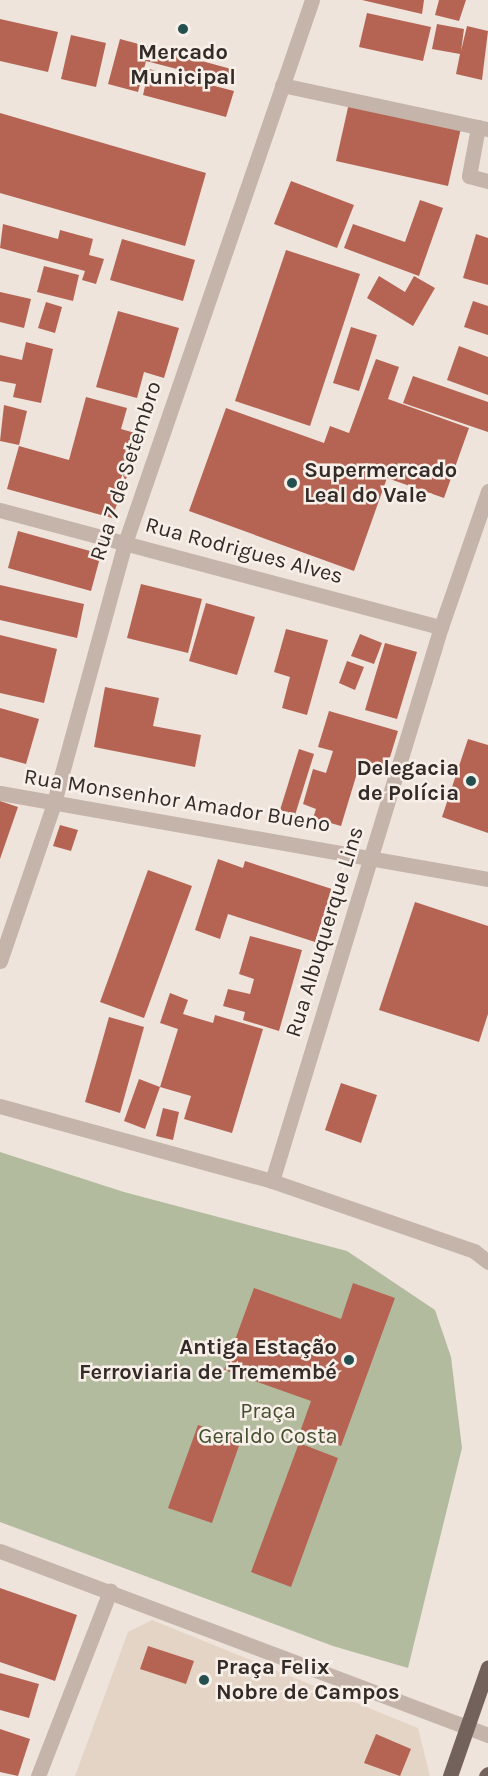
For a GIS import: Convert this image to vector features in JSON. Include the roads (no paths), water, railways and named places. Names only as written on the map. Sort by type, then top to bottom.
[{"type":"main road","points":[[450,1776],[464,1727],[488,1667]]},
{"type":"street","name":"Rua 7 de Setembro","points":[[0,961],[53,806],[125,543],[312,0]]},
{"type":"street","points":[[282,85],[483,128],[469,176],[488,181]]},
{"type":"street","name":"Rua Albuquerque Lins","points":[[272,1181],[441,627],[488,491]]},
{"type":"street","name":"Rua Rodrigues Alves","points":[[0,510],[441,627]]},
{"type":"street","name":"Rua Monsenhor Amador Bueno","points":[[0,794],[53,806],[372,855],[488,879]]},
{"type":"street","points":[[0,1106],[272,1181],[474,1251],[488,1262]]},
{"type":"street","points":[[0,1551],[488,1735]]},
{"type":"street","points":[[38,1776],[110,1591]]},
{"type":"place","name":"Mercado Municipal","points":[[183,29]]},
{"type":"place","name":"Supermercado Leal do Vale","points":[[292,483]]},
{"type":"place","name":"Delegacia de Polícia","points":[[471,781]]},
{"type":"place","name":"Antiga Estação Ferroviaria de Tremembé","points":[[349,1360]]},
{"type":"place","name":"Praça Felix Nobre de Campos","points":[[204,1680]]},
{"type":"park label","name":"Praça Geraldo Costa","points":[[268,1424]]}]
